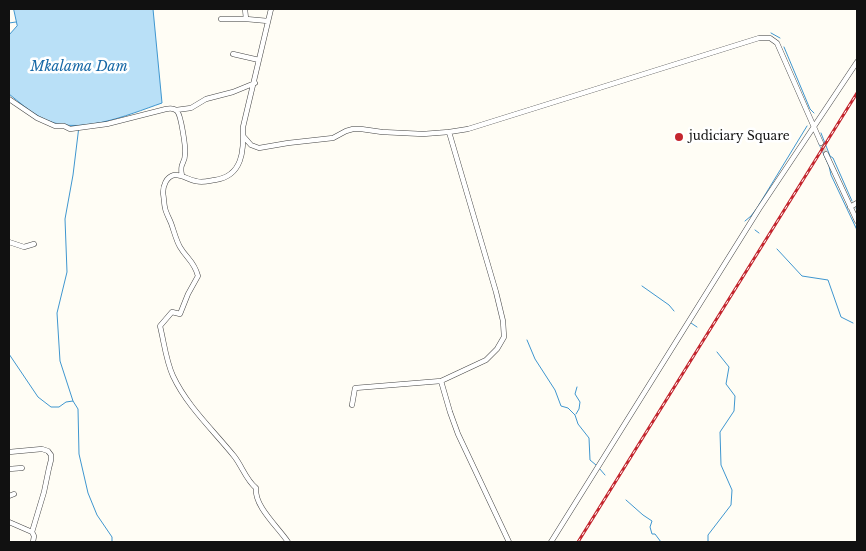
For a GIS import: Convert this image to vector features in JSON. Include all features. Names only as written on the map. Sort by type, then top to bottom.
[{"type":"street","points":[[245,9],[246,19]]},
{"type":"street","points":[[271,9],[244,127],[244,144],[235,171],[220,179],[201,182],[175,175],[165,181],[163,192],[165,208],[180,248],[196,267],[198,276],[180,314],[172,312],[160,326],[172,374],[207,426],[241,465],[256,488],[260,505],[288,542]]},
{"type":"street","points":[[221,19],[268,21]]},
{"type":"street","points":[[244,137],[251,145],[259,148],[333,138],[353,129],[423,134],[468,129],[759,38],[770,38],[777,43],[821,143]]},
{"type":"street","points":[[233,54],[259,60]]},
{"type":"street","points":[[551,542],[759,209],[857,62]]},
{"type":"street","points":[[9,99],[37,118],[55,126],[64,126],[70,129],[107,124],[166,109],[190,108],[206,99],[233,92],[255,83]]},
{"type":"street","points":[[176,110],[180,116],[185,149],[185,156],[180,168],[182,176]]},
{"type":"street","points":[[352,404],[355,388],[441,381],[486,360],[497,349],[504,337],[503,321],[496,292],[449,132]]},
{"type":"street","points":[[826,154],[857,221]]},
{"type":"street","points":[[850,207],[857,203]]},
{"type":"street","points":[[9,242],[24,247],[34,244]]},
{"type":"street","points":[[441,381],[458,434],[509,542]]},
{"type":"street","points":[[9,452],[42,449],[48,451],[51,456],[46,487],[32,532],[34,536],[33,542]]},
{"type":"street","points":[[9,469],[22,468]]},
{"type":"street","points":[[9,522],[32,532]]},
{"type":"water","name":"Mkalama Dam","points":[[14,9],[153,9],[162,103],[118,118],[85,125],[54,123],[36,115],[9,94],[9,35],[17,26]]},
{"type":"waterway","points":[[9,23],[16,22]]},
{"type":"waterway","points":[[771,33],[780,38]]},
{"type":"waterway","points":[[784,47],[810,109],[814,113]]},
{"type":"waterway","points":[[73,401],[60,361],[57,313],[67,272],[65,219],[79,126]]},
{"type":"waterway","points":[[745,221],[757,208],[807,126]]},
{"type":"waterway","points":[[821,133],[852,201]]},
{"type":"waterway","points":[[819,144],[831,175],[857,230]]},
{"type":"waterway","points":[[755,230],[759,233]]},
{"type":"waterway","points":[[777,249],[802,276],[828,280],[841,317],[853,323]]},
{"type":"waterway","points":[[642,286],[669,305],[674,311]]},
{"type":"waterway","points":[[691,323],[697,327]]},
{"type":"waterway","points":[[527,340],[535,359],[555,390],[561,406],[568,408],[575,415],[578,424],[589,438],[590,460],[596,465]]},
{"type":"waterway","points":[[708,542],[708,535],[731,505],[732,490],[721,465],[720,432],[734,411],[735,396],[726,384],[729,367],[717,352]]},
{"type":"waterway","points":[[9,354],[38,397],[51,407],[59,407],[66,402],[73,401],[78,409],[79,454],[88,493],[97,515],[112,537],[112,542]]},
{"type":"waterway","points":[[576,414],[580,402],[575,394],[577,387]]},
{"type":"waterway","points":[[599,468],[605,475]]},
{"type":"waterway","points":[[626,500],[652,521],[650,527],[652,534],[655,534],[661,542]]},
{"type":"tunnel","points":[[821,143],[826,154]]},
{"type":"railway","points":[[578,542],[857,93]]},
{"type":"place","name":"judiciary Square","points":[[679,137]]}]
